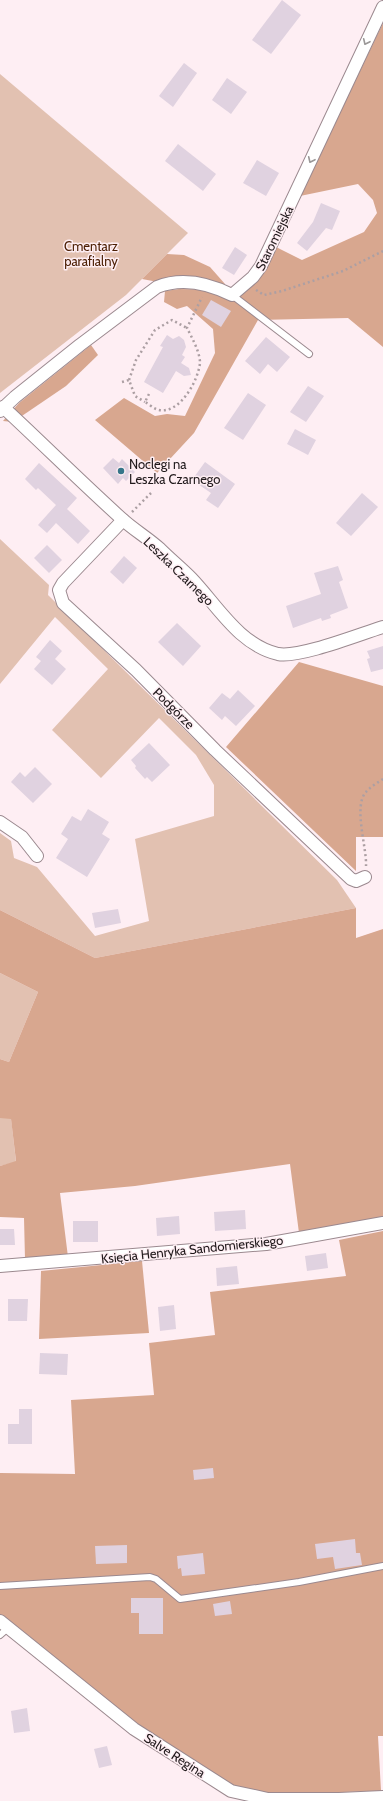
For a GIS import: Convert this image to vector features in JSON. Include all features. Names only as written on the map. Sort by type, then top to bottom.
[{"type":"street","name":"Staromiejska","points":[[232,295],[253,277],[261,266],[383,7]]},
{"type":"street","points":[[2,409],[80,345],[157,287],[168,282],[181,281],[219,289],[232,295]]},
{"type":"street","name":"Leszka Czarnego","points":[[2,409],[123,520],[158,548],[190,578],[242,636],[269,651],[280,654],[308,651],[383,627]]},
{"type":"street","name":"Podgórze","points":[[123,520],[63,583],[59,590],[63,602],[136,670],[215,750],[351,879],[361,880],[365,877]]},
{"type":"street","points":[[0,822],[22,837],[37,856]]},
{"type":"street","name":"Księcia Henryka Sandomierskiego","points":[[0,1266],[266,1244],[383,1223]]},
{"type":"street","name":"Salve Regina","points":[[3,1628],[134,1729],[231,1791],[268,1799],[338,1799],[383,1797]]},
{"type":"lane","points":[[232,295],[309,354]]},
{"type":"lane","points":[[0,1586],[150,1577],[156,1579],[180,1599],[299,1582],[383,1566]]},
{"type":"path","points":[[246,283],[264,295],[282,291],[343,271],[383,251]]},
{"type":"path","points":[[187,328],[208,286]]},
{"type":"path","points":[[172,320],[187,328],[196,346],[200,362],[194,386],[175,407],[159,410],[145,402],[135,396],[129,380],[136,360],[155,330],[172,320]]},
{"type":"path","points":[[122,382],[129,380]]},
{"type":"path","points":[[145,402],[149,394]]},
{"type":"path","points":[[123,520],[151,493]]},
{"type":"path","points":[[365,877],[366,861],[360,818],[361,802],[365,793],[383,779]]},
{"type":"green space","name":"Cmentarz parafialny","points":[[0,74],[188,233],[126,295],[0,393]]},
{"type":"green space","points":[[0,539],[49,585],[48,595],[337,880],[356,908],[95,958],[0,910],[0,833],[11,841],[14,858],[37,867],[95,936],[149,921],[135,839],[214,816],[214,785],[196,755],[159,718],[101,778],[52,730],[108,669],[55,617],[0,684]]},
{"type":"green space","points":[[0,973],[38,992],[9,1062],[0,1059]]},
{"type":"green space","points":[[0,1118],[11,1118],[16,1162],[0,1166]]},
{"type":"shaded area","points":[[383,23],[383,347],[348,318],[258,320],[194,433],[157,473],[95,420],[124,398],[155,416],[167,414],[185,416],[215,353],[213,329],[187,306],[177,309],[164,302],[165,291],[179,289],[245,290],[265,272],[276,247],[302,260],[364,232],[377,213],[373,200],[358,184],[300,196]]},
{"type":"shaded area","points":[[167,254],[184,255],[210,267],[225,284],[158,282],[142,279]]},
{"type":"shaded area","points":[[91,345],[98,355],[66,386],[13,422],[3,421],[19,403]]},
{"type":"shaded area","points":[[299,662],[383,686],[383,837],[356,837],[356,871],[226,747]]},
{"type":"shaded area","points":[[356,908],[356,938],[383,929],[383,1217],[299,1233],[290,1164],[135,1186],[60,1193],[68,1257],[25,1259],[24,1218],[0,1217],[0,1166],[16,1161],[11,1119],[0,1118],[0,1059],[9,1062],[38,992],[0,973],[0,910],[95,958]]},
{"type":"shaded area","points":[[383,1231],[383,1736],[378,1736],[381,1791],[270,1794],[232,1787],[136,1725],[0,1615],[0,1473],[75,1474],[71,1400],[154,1395],[149,1343],[215,1335],[210,1292],[346,1276],[339,1240]]},
{"type":"shaded area","points":[[142,1261],[149,1333],[39,1339],[41,1271]]},
{"type":"building","points":[[282,0],[301,15],[271,54],[252,40]]},
{"type":"building","points":[[184,63],[197,73],[173,107],[159,96]]},
{"type":"building","points":[[227,78],[247,92],[231,114],[212,100]]},
{"type":"building","points":[[178,144],[216,174],[203,191],[165,161]]},
{"type":"building","points":[[257,160],[279,173],[266,196],[243,183]]},
{"type":"building","points":[[321,203],[340,211],[332,230],[326,228],[307,251],[297,243],[313,222]]},
{"type":"building","points":[[235,247],[247,255],[234,275],[222,268]]},
{"type":"building","points":[[211,300],[231,311],[221,327],[202,315]]},
{"type":"building","points":[[167,335],[173,339],[179,336],[184,340],[186,347],[182,355],[185,357],[181,363],[189,368],[191,375],[184,376],[176,371],[163,393],[144,382],[163,347],[160,346]]},
{"type":"building","points":[[266,337],[290,357],[277,372],[268,364],[260,374],[245,361]]},
{"type":"building","points":[[308,386],[324,396],[306,422],[290,412]]},
{"type":"building","points":[[248,393],[266,405],[243,440],[224,428]]},
{"type":"building","points":[[295,429],[316,440],[308,455],[287,444]]},
{"type":"building","points":[[113,458],[119,463],[122,459],[135,472],[126,481],[123,478],[118,484],[103,468]]},
{"type":"building","points":[[205,462],[235,484],[218,508],[206,500],[211,493],[192,480]]},
{"type":"building","points":[[39,463],[77,498],[67,509],[90,531],[78,544],[56,523],[47,533],[38,525],[56,505],[38,488],[36,490],[25,479]]},
{"type":"building","points":[[362,493],[378,507],[351,536],[336,523]]},
{"type":"building","points":[[47,545],[62,560],[49,573],[34,558]]},
{"type":"building","points":[[124,556],[137,568],[123,584],[110,572]]},
{"type":"building","points":[[338,566],[343,580],[339,582],[348,608],[330,615],[331,618],[322,621],[321,618],[293,628],[286,606],[321,594],[314,573]]},
{"type":"building","points":[[177,623],[201,646],[183,666],[158,642]]},
{"type":"building","points":[[50,640],[62,651],[55,659],[66,669],[52,685],[34,669],[41,661],[36,657]]},
{"type":"building","points":[[383,646],[383,669],[371,672],[367,659],[370,658],[367,651]]},
{"type":"building","points":[[238,690],[255,706],[236,726],[225,716],[222,720],[209,708],[222,693],[230,699]]},
{"type":"building","points":[[149,743],[170,765],[152,782],[147,777],[145,779],[135,768],[136,766],[131,760]]},
{"type":"building","points":[[35,767],[52,784],[33,803],[11,782],[20,772],[25,777]]},
{"type":"building","points":[[88,809],[109,822],[102,834],[110,839],[87,877],[56,858],[68,839],[61,834],[72,816],[81,821]]},
{"type":"building","points":[[118,909],[121,923],[95,928],[92,913]]},
{"type":"building","points":[[245,1210],[246,1229],[215,1231],[214,1212]]},
{"type":"building","points":[[179,1216],[180,1234],[157,1236],[156,1218]]},
{"type":"building","points":[[73,1221],[98,1221],[98,1242],[73,1242]]},
{"type":"building","points":[[0,1229],[14,1229],[15,1245],[0,1245]]},
{"type":"building","points":[[326,1253],[328,1268],[307,1271],[305,1256]]},
{"type":"building","points":[[237,1266],[239,1284],[217,1286],[216,1268]]},
{"type":"building","points":[[8,1299],[28,1299],[27,1321],[8,1321]]},
{"type":"building","points":[[174,1305],[176,1329],[160,1331],[158,1307]]},
{"type":"building","points":[[40,1353],[68,1354],[67,1375],[39,1374]]},
{"type":"building","points":[[19,1409],[32,1409],[32,1444],[8,1444],[8,1424],[19,1424]]},
{"type":"building","points":[[213,1468],[214,1478],[194,1480],[193,1470]]},
{"type":"building","points":[[355,1539],[356,1553],[360,1553],[362,1565],[335,1569],[333,1557],[317,1559],[315,1544]]},
{"type":"building","points":[[127,1545],[127,1563],[96,1564],[95,1546]]},
{"type":"building","points":[[203,1553],[205,1574],[182,1576],[181,1568],[178,1569],[177,1556]]},
{"type":"building","points":[[131,1598],[163,1598],[163,1634],[139,1634],[139,1613],[131,1613]]},
{"type":"building","points":[[230,1601],[232,1614],[215,1616],[213,1604]]},
{"type":"building","points":[[27,1708],[30,1731],[14,1733],[11,1711]]},
{"type":"building","points":[[107,1746],[112,1765],[99,1768],[94,1749]]},
{"type":"place","name":"Noclegi na Leszka Czarnego","points":[[121,471]]}]
